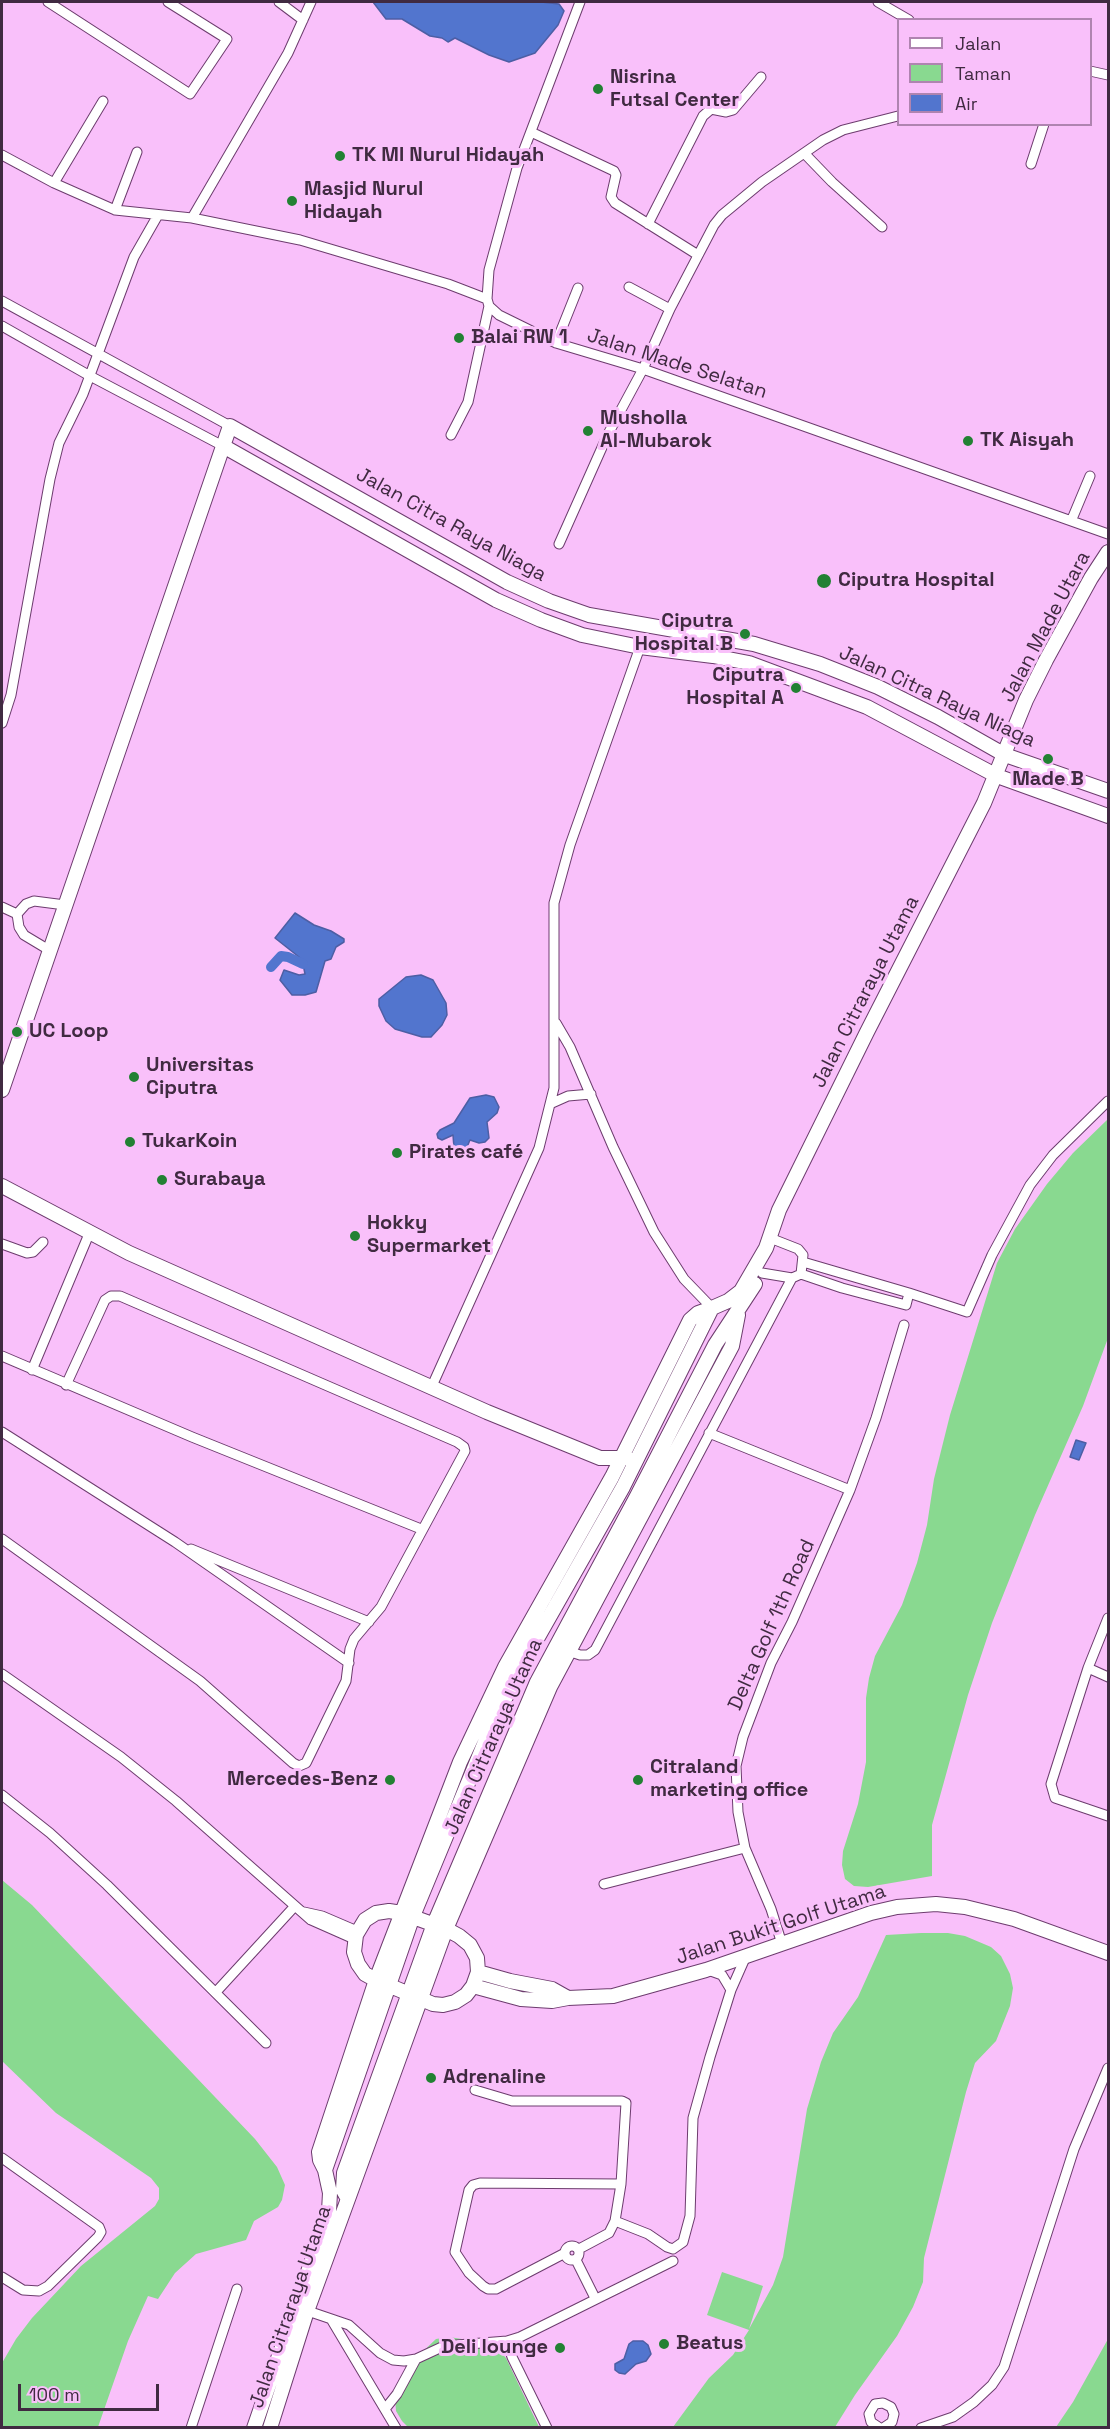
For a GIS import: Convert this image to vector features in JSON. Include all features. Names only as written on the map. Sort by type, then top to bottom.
[{"type":"street","points":[[48,2],[190,94],[227,39],[168,2]]},
{"type":"street","points":[[279,2],[303,20]]},
{"type":"street","points":[[192,218],[288,53],[311,2]]},
{"type":"street","points":[[451,435],[468,402],[488,302],[489,270],[517,168],[580,2]]},
{"type":"street","points":[[878,2],[906,18]]},
{"type":"street","points":[[1092,71],[1108,75]]},
{"type":"street","points":[[648,224],[703,116],[711,109],[726,112],[733,110],[760,77]]},
{"type":"street","points":[[54,183],[103,101]]},
{"type":"street","points":[[559,544],[608,434],[643,369],[670,309],[714,225],[731,206],[823,140],[843,130],[897,116]]},
{"type":"street","points":[[1031,164],[1043,126]]},
{"type":"street","points":[[531,132],[614,171],[616,175],[611,200],[698,255]]},
{"type":"street","points":[[114,210],[137,152]]},
{"type":"street","points":[[804,153],[832,182],[882,226]]},
{"type":"street","name":"Jalan Made Selatan","points":[[2,155],[54,183],[114,210],[192,218],[300,240],[377,261],[488,302],[499,315],[556,343],[643,369],[1072,519],[1108,534]]},
{"type":"street","points":[[2,723],[7,711],[50,479],[59,443],[90,376],[134,256],[158,215]]},
{"type":"street","points":[[629,287],[670,309]]},
{"type":"street","points":[[556,343],[578,288]]},
{"type":"street","name":"Jalan Citra Raya Niaga","points":[[2,301],[97,355],[231,426],[507,582],[549,601],[589,615],[754,644],[820,664],[878,687],[938,717],[1005,755],[1108,791]]},
{"type":"street","name":"Jalan Citra Raya Niaga","points":[[2,326],[90,376],[223,446],[496,600],[541,620],[582,635],[640,647],[749,663],[867,707],[927,736],[997,776],[1108,816]]},
{"type":"street","points":[[2,1090],[231,426]]},
{"type":"street","points":[[1072,519],[1090,476]]},
{"type":"street","name":"Jalan Made Utara","points":[[1005,755],[1026,700],[1046,660],[1108,552]]},
{"type":"street","points":[[432,1386],[539,1148],[554,1088],[554,903],[570,845],[647,626]]},
{"type":"street","points":[[2,678],[12,682]]},
{"type":"street","name":"Jalan Citraraya Utama","points":[[440,1927],[550,1687],[658,1469],[716,1345],[762,1273],[768,1243],[779,1210],[997,776],[1005,755]]},
{"type":"street","points":[[17,914],[26,904],[34,901],[65,905]]},
{"type":"street","points":[[2,907],[17,914]]},
{"type":"street","points":[[17,914],[19,927],[24,935],[49,950]]},
{"type":"street","points":[[554,1021],[570,1047],[613,1147],[654,1232],[684,1279],[712,1308]]},
{"type":"street","points":[[550,1104],[568,1096],[591,1094]]},
{"type":"street","points":[[803,1262],[967,1312],[992,1255],[1030,1185],[1053,1155],[1108,1101]]},
{"type":"street","points":[[2,1186],[89,1234],[432,1386],[600,1458],[622,1457],[658,1469]]},
{"type":"street","points":[[32,1370],[89,1234]]},
{"type":"street","points":[[2,1244],[27,1252],[38,1248],[43,1242]]},
{"type":"street","points":[[568,1651],[588,1655],[595,1650],[709,1433],[803,1262],[803,1255],[798,1249],[768,1243]]},
{"type":"street","name":"Jalan Citraraya Utama","points":[[270,2427],[329,2211],[330,2193],[325,2170],[382,1983],[408,1915],[460,1762],[505,1667],[612,1477],[690,1320],[698,1313],[729,1301],[741,1291],[768,1243]]},
{"type":"street","points":[[762,1273],[796,1276],[906,1305],[909,1293]]},
{"type":"street","points":[[2,1539],[200,1681],[296,1765],[303,1765],[346,1681],[354,1639],[381,1607],[421,1529],[464,1455],[462,1444],[127,1298],[111,1296],[105,1300],[66,1385]]},
{"type":"street","name":"Jalan Citraraya Utama","points":[[408,1915],[513,1684],[623,1487],[712,1308]]},
{"type":"street","name":"Delta Golf 1th Road","points":[[782,1944],[771,1909],[745,1848],[735,1789],[736,1766],[743,1737],[771,1663],[820,1561],[850,1490],[876,1418],[904,1325]]},
{"type":"street","points":[[2,1356],[66,1385],[421,1529]]},
{"type":"street","points":[[2,1432],[175,1542],[349,1663]]},
{"type":"street","points":[[709,1433],[850,1490]]},
{"type":"street","points":[[600,1458],[612,1477],[643,1499]]},
{"type":"street","name":"Jalan Citraraya Utama","points":[[254,2427],[348,2199],[343,2190],[342,2179],[389,2068],[440,1927],[537,1682],[643,1499]]},
{"type":"street","points":[[175,1542],[369,1622]]},
{"type":"street","points":[[1108,1618],[1088,1668],[1053,1776],[1051,1790],[1055,1798],[1108,1816]]},
{"type":"street","points":[[1088,1668],[1108,1677]]},
{"type":"street","points":[[2,1674],[121,1757],[167,1794],[294,1907],[304,1912],[316,1923],[356,1935]]},
{"type":"street","points":[[2,1795],[50,1833],[107,1885],[266,2043]]},
{"type":"street","points":[[604,1884],[745,1848]]},
{"type":"street","name":"Jalan Bukit Golf Utama","points":[[481,1988],[521,1998],[552,2001],[613,1996],[706,1970],[871,1913],[897,1907],[936,1904],[964,1907],[1014,1919],[1108,1953]]},
{"type":"street","points":[[216,1992],[294,1907]]},
{"type":"street","points":[[389,1911],[408,1915],[440,1927],[470,1945],[486,1974],[481,1988],[449,2003],[433,2004],[365,1974],[354,1952],[356,1935],[365,1920],[376,1913],[389,1911]]},
{"type":"street","points":[[615,2221],[648,2234],[673,2249],[679,2247],[683,2242],[690,2216],[693,2118],[731,1990],[746,1956]]},
{"type":"street","points":[[706,1970],[722,1975],[731,1990]]},
{"type":"street","name":"Jalan Bukit Golf Utama","points":[[486,1974],[552,1989],[568,1998]]},
{"type":"street","points":[[921,2427],[953,2417],[974,2403],[992,2385],[1004,2367],[1074,2149],[1108,2068]]},
{"type":"street","points":[[475,2090],[512,2101],[622,2101],[626,2103],[621,2184],[615,2221],[609,2232],[579,2249]]},
{"type":"street","points":[[2,2158],[99,2227],[101,2232],[48,2286],[39,2291],[23,2290],[2,2277]]},
{"type":"street","points":[[579,2249],[571,2246],[565,2253],[496,2289],[488,2289],[469,2273],[455,2252],[469,2190],[473,2185],[480,2183],[621,2184]]},
{"type":"street","points":[[576,2260],[579,2249]]},
{"type":"street","points":[[565,2253],[570,2260],[576,2260]]},
{"type":"street","points":[[576,2260],[595,2298]]},
{"type":"street","points":[[301,2309],[349,2325],[380,2353],[393,2360],[404,2361],[416,2359],[444,2346],[507,2341],[520,2337],[673,2261]]},
{"type":"street","points":[[191,2427],[237,2289]]},
{"type":"street","points":[[331,2319],[396,2427]]},
{"type":"street","points":[[507,2341],[547,2427]]},
{"type":"street","points":[[385,2409],[397,2394],[416,2359]]},
{"type":"street","points":[[884,2427],[900,2427]]},
{"type":"green space","points":[[1108,1119],[1108,1338],[1083,1406],[1035,1515],[992,1623],[968,1695],[932,1825],[932,1876],[868,1887],[854,1886],[845,1879],[842,1865],[843,1851],[858,1804],[866,1762],[866,1698],[869,1678],[875,1656],[902,1605],[917,1563],[950,1415],[997,1263],[1015,1229],[1047,1184],[1073,1153]]},
{"type":"green space","points":[[2,1880],[32,1905],[255,2139],[277,2167],[285,2185],[278,2207],[254,2221],[246,2240],[196,2254],[175,2273],[158,2299],[148,2296],[128,2341],[98,2427],[2,2427],[2,2363],[32,2318],[81,2266],[155,2206],[159,2199],[159,2188],[151,2178],[56,2113],[2,2061]]},
{"type":"green space","points":[[948,1933],[965,1936],[991,1947],[1001,1956],[1010,1974],[1013,1988],[1010,2006],[996,2041],[975,2063],[924,2258],[923,2282],[913,2307],[897,2336],[835,2427],[673,2427],[709,2378],[733,2355],[749,2330],[707,2315],[722,2272],[763,2286],[749,2329],[773,2285],[783,2257],[807,2109],[821,2062],[833,2033],[858,1997],[886,1935]]},
{"type":"green space","points":[[449,2337],[493,2344],[506,2358],[539,2427],[408,2427],[402,2421],[396,2411],[395,2398],[417,2357],[436,2339]]},
{"type":"green space","points":[[1108,2339],[1108,2427],[1056,2427],[1073,2402]]},
{"type":"water","points":[[373,2],[541,2],[559,4],[564,11],[558,25],[535,53],[509,62],[455,38],[448,42],[442,38],[430,36],[402,19],[386,19]]},
{"type":"water","points":[[295,913],[344,939],[344,942],[336,947],[331,959],[325,961],[316,992],[305,995],[292,995],[280,980],[284,970],[299,975],[305,974],[299,957],[275,938]]},
{"type":"water","points":[[421,975],[433,980],[446,1003],[447,1015],[442,1025],[431,1037],[422,1037],[395,1029],[386,1021],[379,1006],[379,999],[406,977]]},
{"type":"water","points":[[486,1095],[494,1097],[499,1107],[497,1113],[487,1122],[489,1138],[485,1142],[470,1140],[467,1147],[458,1152],[454,1148],[453,1135],[442,1140],[438,1138],[437,1134],[440,1130],[454,1123],[470,1098]]},
{"type":"water","points":[[1076,1440],[1086,1443],[1079,1460],[1070,1457]]},
{"type":"water","points":[[633,2341],[643,2341],[648,2345],[651,2354],[646,2361],[636,2364],[625,2374],[619,2373],[615,2370],[615,2364],[624,2359],[629,2344]]},
{"type":"waterway","points":[[271,967],[281,956],[303,964]]},
{"type":"place","name":"Nisrina Futsal Center","points":[[598,89]]},
{"type":"place","name":"TK MI Nurul Hidayah","points":[[340,156]]},
{"type":"place","name":"Masjid Nurul Hidayah","points":[[292,201]]},
{"type":"place","name":"Balai RW 1","points":[[459,338]]},
{"type":"place","name":"Musholla Al-Mubarok","points":[[588,431]]},
{"type":"place","name":"TK Aisyah","points":[[968,441]]},
{"type":"place","name":"Ciputra Hospital","points":[[824,581]]},
{"type":"place","name":"Ciputra Hospital B","points":[[745,634]]},
{"type":"place","name":"Ciputra Hospital A","points":[[796,688]]},
{"type":"place","name":"Made B","points":[[1048,759]]},
{"type":"place","name":"UC Loop","points":[[17,1032]]},
{"type":"place","name":"Universitas Ciputra","points":[[134,1077]]},
{"type":"place","name":"TukarKoin","points":[[130,1142]]},
{"type":"place","name":"Pirates café","points":[[397,1153]]},
{"type":"place","name":"Surabaya","points":[[162,1180]]},
{"type":"place","name":"Hokky Supermarket","points":[[355,1236]]},
{"type":"place","name":"Mercedes-Benz","points":[[390,1780]]},
{"type":"place","name":"Citraland marketing office","points":[[638,1780]]},
{"type":"place","name":"Adrenaline","points":[[431,2078]]},
{"type":"place","name":"Beatus","points":[[664,2344]]},
{"type":"place","name":"Deli lounge","points":[[560,2348]]}]
